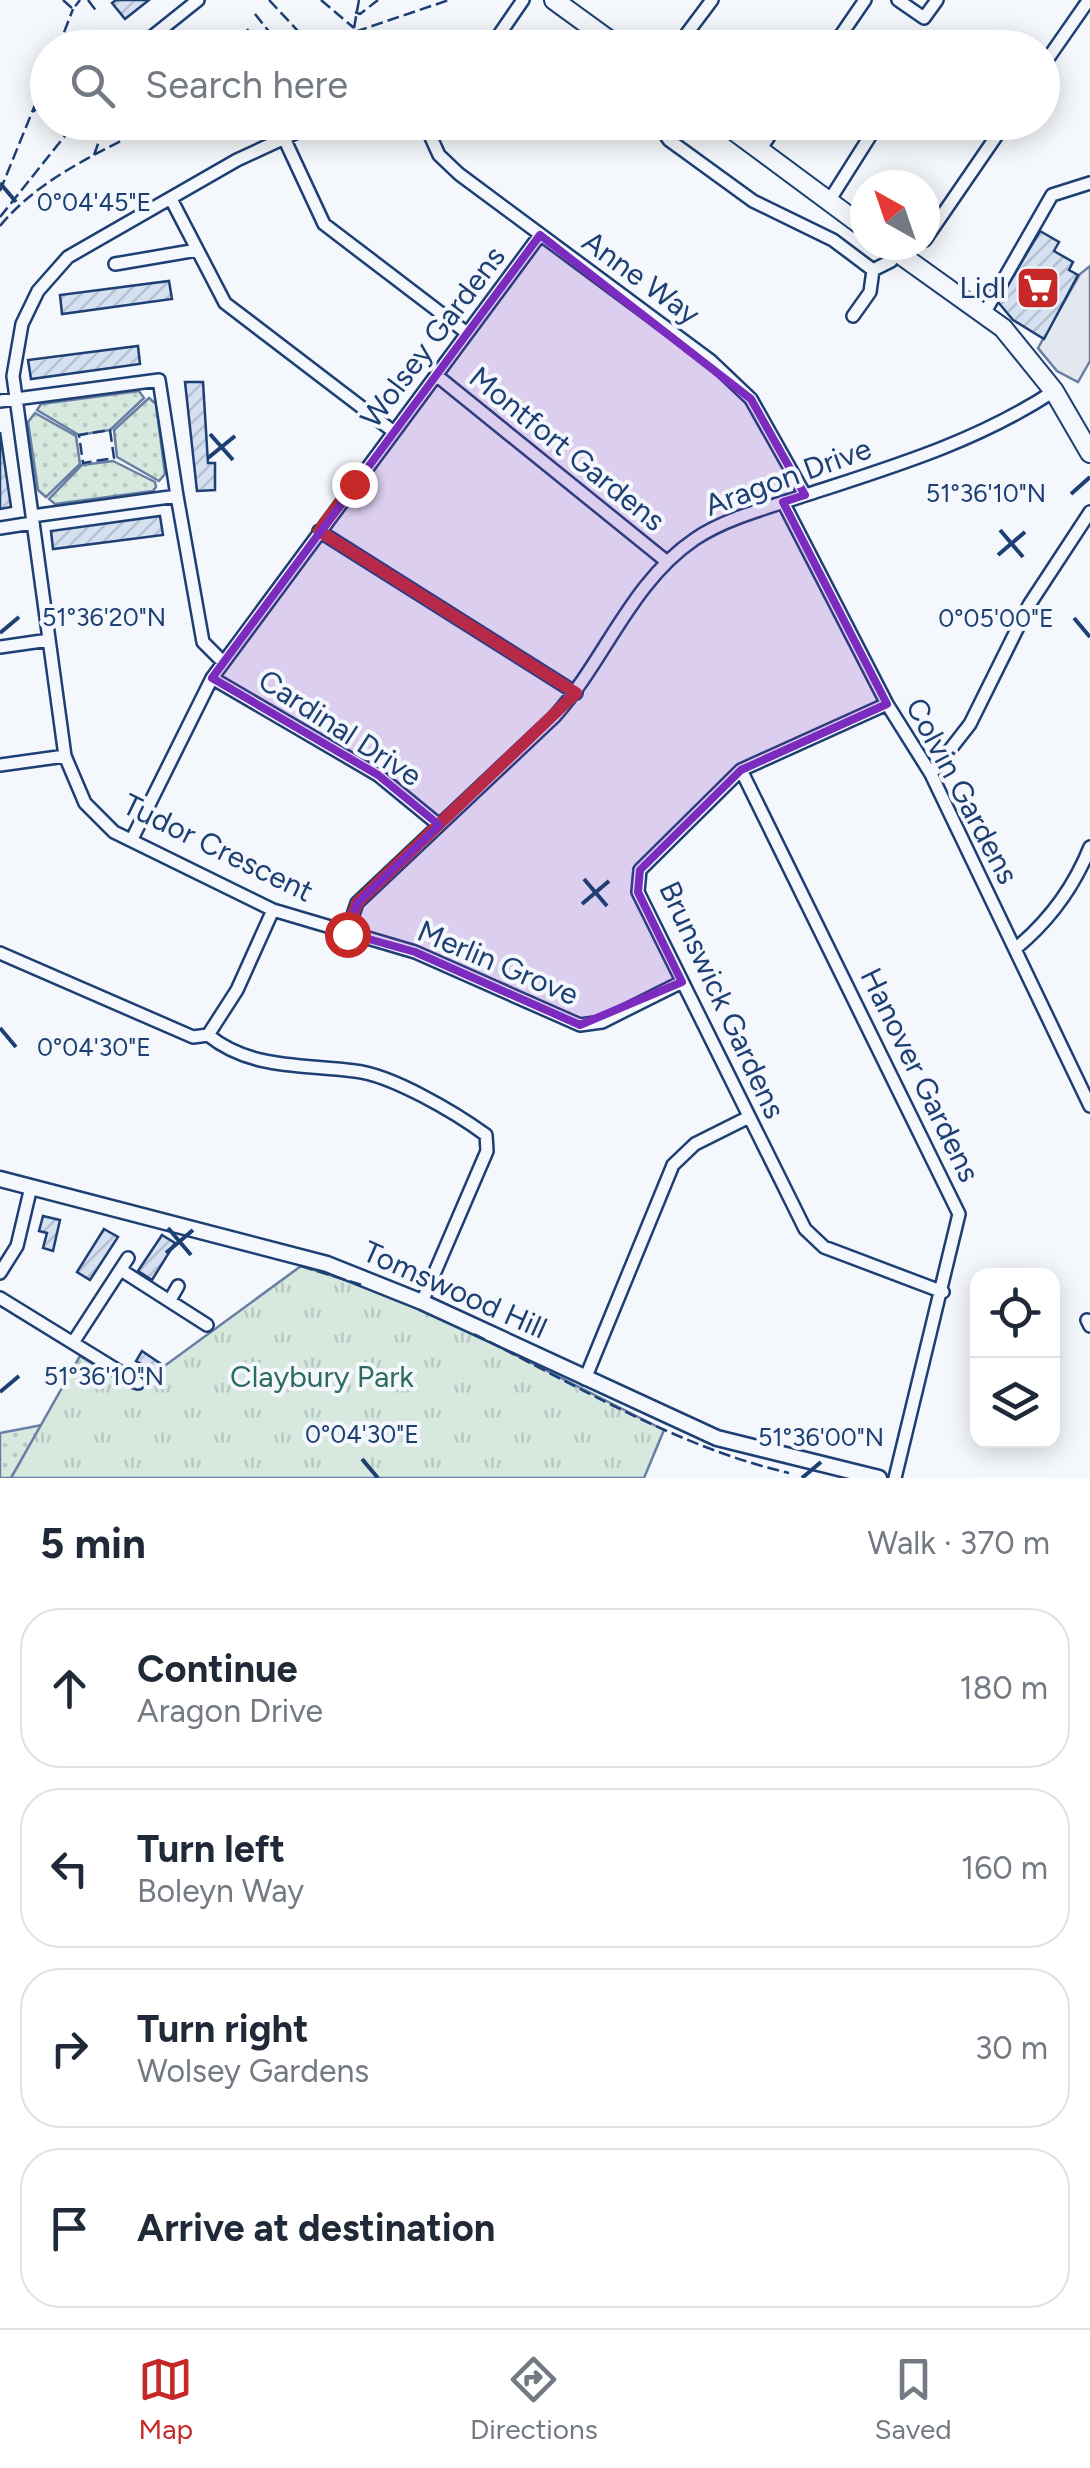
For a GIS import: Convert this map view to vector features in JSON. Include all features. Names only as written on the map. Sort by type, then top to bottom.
[{"type":"main road","points":[[554,0],[595,30]]},
{"type":"main road","points":[[745,140],[850,217]]},
{"type":"main road","points":[[907,260],[985,312],[1020,346],[1054,391],[1090,453]]},
{"type":"street","points":[[160,30],[198,0]]},
{"type":"street","points":[[503,30],[524,0]]},
{"type":"street","points":[[690,30],[712,0]]},
{"type":"street","points":[[844,30],[865,0]]},
{"type":"street","points":[[898,0],[924,18],[937,0]]},
{"type":"street","points":[[1060,41],[1088,1]]},
{"type":"street","name":"Tudor Crescent","points":[[276,140],[68,256],[51,274],[22,324],[15,356],[16,400],[65,756],[86,803],[114,832],[274,910],[347,934]]},
{"type":"street","points":[[285,140],[324,224],[343,243],[467,333]]},
{"type":"street","name":"Anne Way","points":[[435,140],[449,164],[711,360],[750,398],[806,495]]},
{"type":"street","points":[[669,140],[753,202],[834,240],[874,270]]},
{"type":"street","points":[[759,151],[767,140]]},
{"type":"street","points":[[829,201],[868,140]]},
{"type":"street","points":[[940,217],[994,140]]},
{"type":"street","points":[[985,312],[1052,195],[1090,183]]},
{"type":"street","points":[[171,199],[225,304],[394,432]]},
{"type":"street","name":"Wolsey Gardens","points":[[132,840],[212,678],[540,235]]},
{"type":"street","points":[[115,264],[197,250]]},
{"type":"street","points":[[853,316],[870,292],[874,270],[891,260]]},
{"type":"street","name":"Montfort Gardens","points":[[436,375],[666,561]]},
{"type":"street","points":[[0,401],[159,380],[203,642],[223,662]]},
{"type":"street","name":"Aragon Drive","points":[[347,934],[357,903],[576,693],[644,585],[698,536],[783,502],[962,443],[1054,391]]},
{"type":"street","points":[[0,528],[177,496]]},
{"type":"street","name":"Colvin Gardens","points":[[783,502],[887,704],[931,774],[1015,949],[1085,1082],[1090,1106]]},
{"type":"street","points":[[931,774],[970,724],[1029,605],[1090,512]]},
{"type":"street","points":[[319,531],[576,693]]},
{"type":"street","points":[[0,647],[49,640]]},
{"type":"street","name":"Cardinal Drive","points":[[212,678],[378,775],[440,825]]},
{"type":"street","name":"Brunswick Gardens","points":[[887,704],[740,770],[640,870],[638,892],[806,1230],[824,1247],[943,1292]]},
{"type":"street","points":[[0,766],[65,756]]},
{"type":"street","name":"Hanover Gardens","points":[[740,770],[954,1200],[958,1230],[895,1478]]},
{"type":"street","points":[[1015,949],[1042,927],[1082,868],[1090,847]]},
{"type":"street","points":[[208,1036],[237,990],[274,910]]},
{"type":"street","name":"Merlin Grove","points":[[347,934],[415,952],[580,1025],[602,1022],[682,982]]},
{"type":"street","points":[[0,953],[193,1037],[208,1036],[281,1067],[358,1071],[438,1106],[486,1135],[486,1151],[422,1302]]},
{"type":"street","points":[[585,1379],[673,1165],[696,1144],[749,1117]]},
{"type":"street","name":"Tomswood Hill","points":[[0,1179],[327,1264],[422,1302],[717,1438],[879,1478]]},
{"type":"street","points":[[0,1273],[17,1246],[30,1186]]},
{"type":"street","points":[[74,1341],[128,1258]]},
{"type":"street","points":[[121,1270],[206,1325]]},
{"type":"street","points":[[170,1300],[178,1286]]},
{"type":"street","points":[[0,1298],[138,1383]]},
{"type":"highlighted area","points":[[540,235],[751,399],[805,495],[783,502],[887,704],[741,770],[640,870],[638,892],[682,982],[580,1025],[415,952],[347,933],[357,903],[439,825],[378,775],[212,678]]},
{"type":"green space","points":[[139,391],[144,398],[110,430],[79,435],[37,410],[41,404]]},
{"type":"green space","points":[[149,398],[156,404],[165,474],[159,481],[117,457],[114,430]]},
{"type":"green space","points":[[35,413],[76,436],[80,464],[46,497],[38,490],[28,422]]},
{"type":"green space","points":[[113,461],[155,482],[156,487],[153,491],[55,504],[49,499],[82,465]]},
{"type":"green space","name":"Claybury Park","points":[[301,1266],[403,1298],[664,1430],[644,1478],[11,1478],[80,1356],[133,1389]]},
{"type":"green space","points":[[42,1425],[11,1478],[0,1478],[0,1433]]},
{"type":"shaded area","points":[[1090,266],[1090,361],[1078,382],[1057,371],[1038,348],[1080,274]]},
{"type":"building","points":[[149,0],[125,19],[112,3]]},
{"type":"building","name":"Lidl","points":[[1040,231],[1059,242],[1054,251],[1073,262],[1069,270],[1078,275],[1044,339],[1013,320],[998,302]]},
{"type":"building","points":[[169,281],[172,299],[62,314],[60,295]]},
{"type":"building","points":[[138,346],[140,364],[31,379],[28,360]]},
{"type":"building","points":[[185,382],[203,382],[208,463],[215,463],[215,490],[197,491]]},
{"type":"building","points":[[0,432],[11,507],[0,509]]},
{"type":"building","points":[[160,516],[163,535],[53,549],[51,531]]},
{"type":"building","points":[[43,1216],[60,1220],[53,1251],[43,1248],[47,1233],[39,1231]]},
{"type":"building","points":[[104,1229],[118,1237],[90,1280],[77,1272]]},
{"type":"building","points":[[162,1235],[175,1243],[152,1280],[138,1271]]},
{"type":"building","points":[[142,1351],[161,1364],[157,1371],[151,1367],[147,1373],[139,1368],[141,1364],[136,1361]]},
{"type":"fence","points":[[63,0],[73,9],[80,0]]},
{"type":"fence","points":[[88,0],[97,12]]},
{"type":"fence","points":[[269,0],[297,30]]},
{"type":"fence","points":[[321,0],[354,28]]},
{"type":"fence","points":[[354,28],[359,0]]},
{"type":"fence","points":[[355,12],[360,14],[378,0]]},
{"type":"fence","points":[[360,30],[449,0]]},
{"type":"fence","points":[[65,30],[73,9]]},
{"type":"fence","points":[[255,14],[268,30]]},
{"type":"fence","points":[[0,191],[30,117]]},
{"type":"fence","points":[[0,217],[62,140]]},
{"type":"fence","points":[[94,155],[99,140]]},
{"type":"fence","points":[[0,226],[53,179],[123,140]]},
{"type":"fence","points":[[110,430],[114,458],[83,463],[79,435],[110,430]]},
{"type":"fence","points":[[301,1266],[365,1286]]},
{"type":"fence","points":[[474,1334],[667,1431],[747,1462],[789,1473]]},
{"type":"place","name":"Lidl","points":[[1038,288]]},
{"type":"route","points":[[347,934],[357,903],[576,693],[319,531],[354,484]]}]
